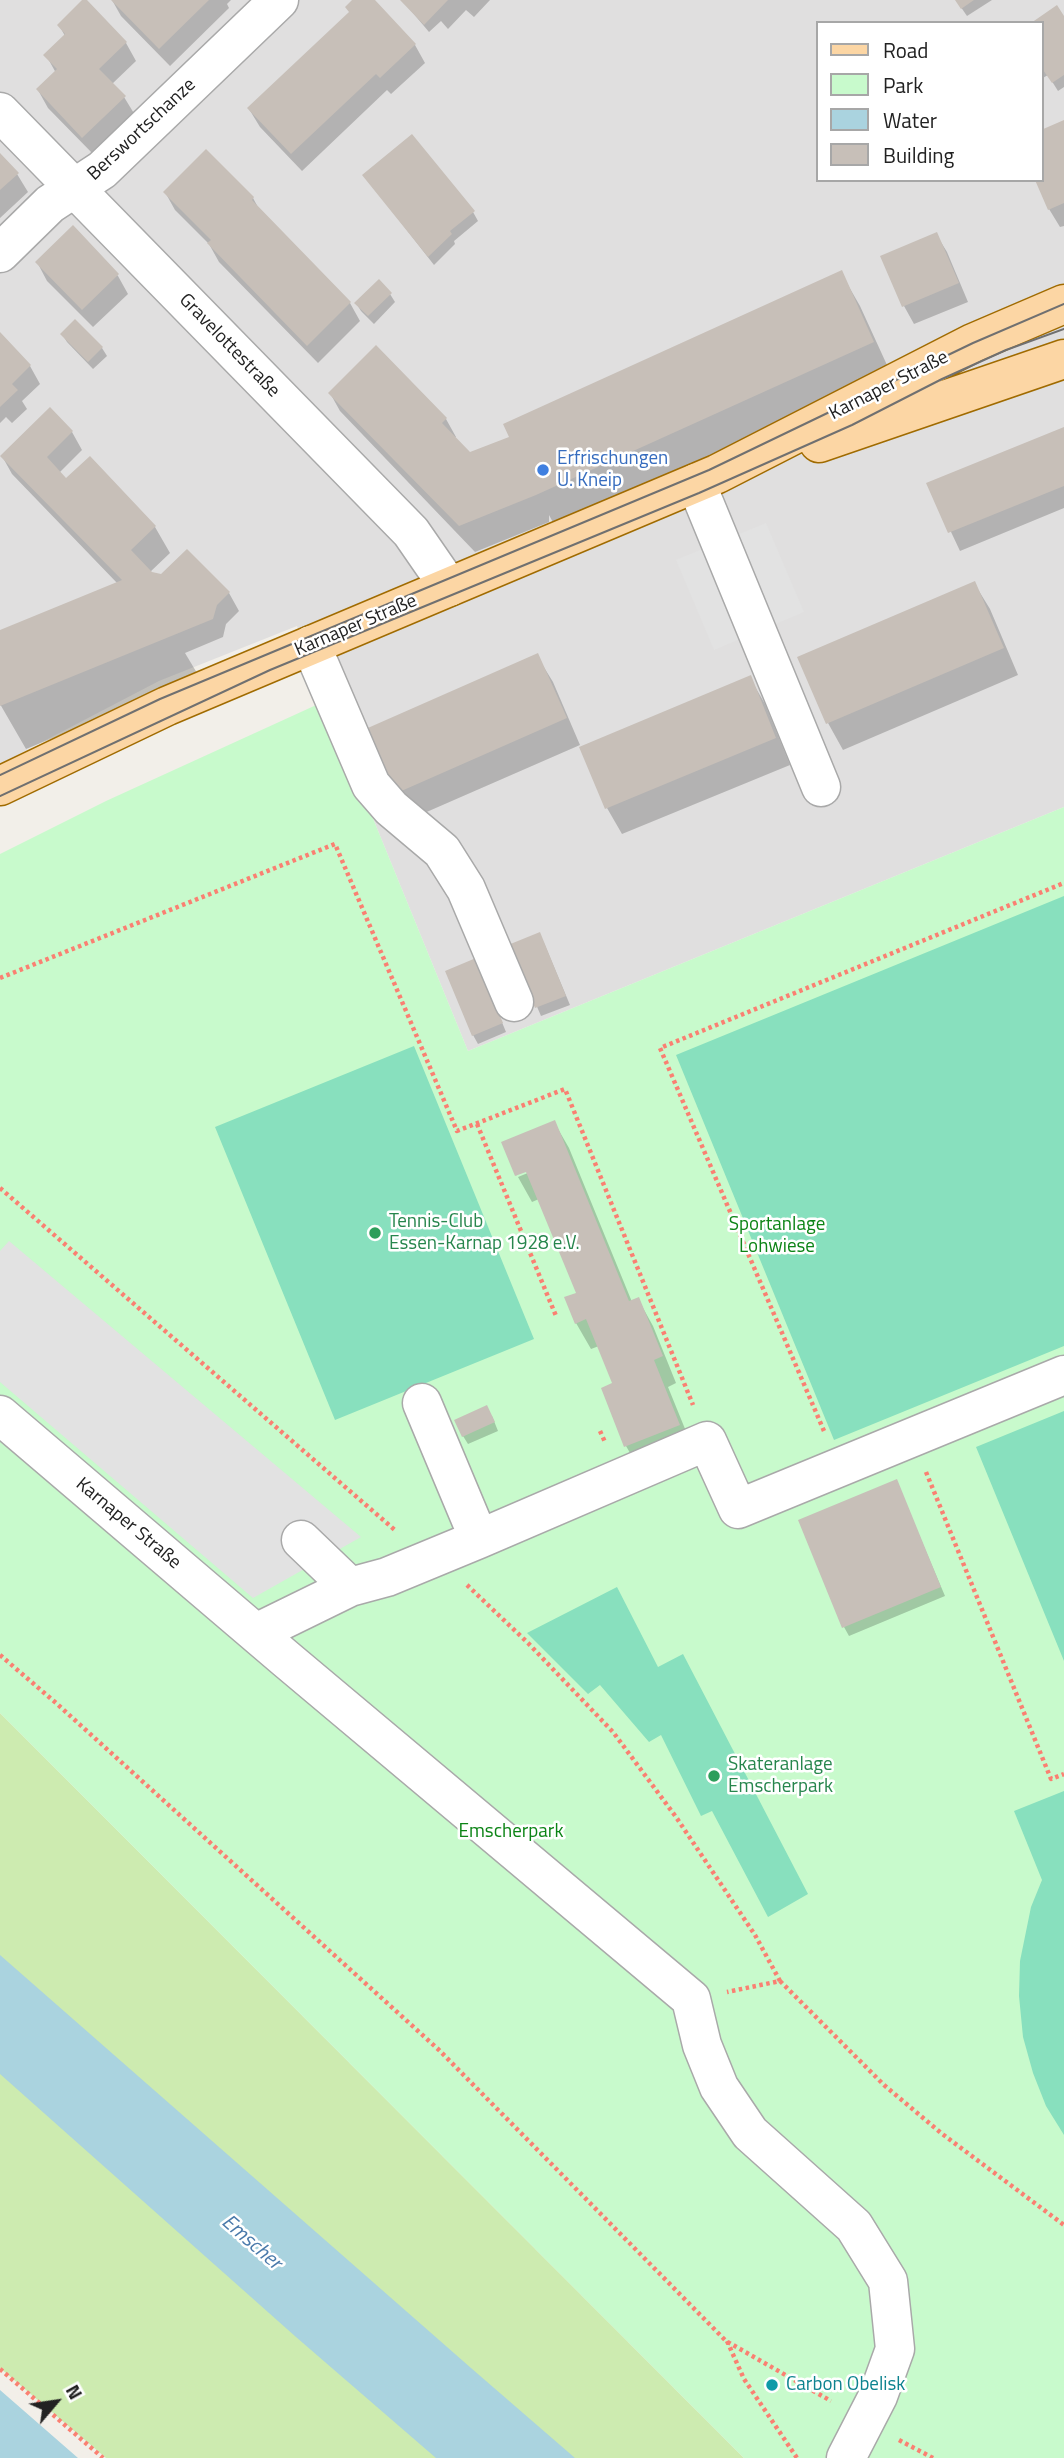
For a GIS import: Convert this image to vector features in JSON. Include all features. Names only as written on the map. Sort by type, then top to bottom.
[{"type":"main road","name":"Karnaper Straße","points":[[0,786],[167,706],[706,479],[973,343],[1064,304]]},
{"type":"main road","name":"Karnaper Straße","points":[[706,479],[798,451],[1064,359]]},
{"type":"street","name":"Berswortschanze","points":[[0,253],[50,204],[102,170],[278,0]]},
{"type":"street","name":"Gravelottestraße","points":[[0,112],[411,532],[449,587]]},
{"type":"street","points":[[706,479],[821,787]]},
{"type":"street","points":[[311,645],[371,785],[391,808],[442,851],[466,889],[514,1002]]},
{"type":"street","points":[[256,1633],[350,1587],[387,1577],[432,1559],[708,1441],[738,1508],[1064,1375]]},
{"type":"street","points":[[422,1403],[479,1539]]},
{"type":"street","name":"Karnaper Straße","points":[[0,1415],[691,1999]]},
{"type":"street","points":[[301,1540],[350,1587]]},
{"type":"street","points":[[691,1999],[702,2045],[719,2087],[750,2133],[854,2226],[888,2281],[895,2349],[878,2396],[846,2458]]},
{"type":"path","points":[[0,978],[335,844],[457,1131],[565,1089],[708,1441]]},
{"type":"path","points":[[839,1467],[660,1048],[1064,884]]},
{"type":"path","points":[[477,1124],[556,1316]]},
{"type":"path","points":[[0,1188],[412,1545],[462,1581],[528,1643],[613,1732],[676,1817],[755,1935],[780,1981],[884,2085],[941,2133],[1064,2225]]},
{"type":"path","points":[[912,1438],[1052,1779],[1064,1774]]},
{"type":"path","points":[[0,1655],[439,2050],[726,2341],[865,2422]]},
{"type":"path","points":[[545,1662],[554,1658]]},
{"type":"path","points":[[691,1999],[780,1981]]},
{"type":"path","points":[[726,2341],[744,2379],[797,2458]]},
{"type":"path","points":[[0,2369],[103,2458]]},
{"type":"shaded area","points":[[0,0],[1064,0],[1064,807],[468,1051],[297,626],[159,681],[0,764]]},
{"type":"shaded area","points":[[766,523],[804,612],[714,650],[676,560]]},
{"type":"shaded area","points":[[9,1241],[361,1537],[253,1598],[0,1382],[0,1251]]},
{"type":"green space","points":[[325,701],[468,1051],[1064,807],[1064,2458],[744,2458],[0,1713],[0,854],[106,801]]},
{"type":"green space","name":"Sportanlage Lohwiese","points":[[1064,896],[1064,1346],[834,1440],[676,1055]]},
{"type":"green space","name":"Tennis-Club Essen-Karnap 1928 e.V.","points":[[414,1046],[534,1339],[335,1420],[215,1127]]},
{"type":"green space","points":[[1064,1411],[1064,1661],[976,1447]]},
{"type":"green space","name":"Skateranlage Emscherpark","points":[[617,1587],[658,1667],[683,1654],[808,1894],[768,1917],[712,1811],[701,1816],[661,1735],[649,1742],[600,1685],[588,1694],[527,1633]]},
{"type":"green space","points":[[0,1713],[744,2458],[106,2458],[0,2368]]},
{"type":"green space","points":[[1064,1791],[1064,2135],[1046,2106],[1023,2037],[1019,1996],[1020,1961],[1031,1907],[1042,1880],[1014,1811]]},
{"type":"water","name":"Emscher","points":[[0,1955],[575,2458],[436,2458],[296,2337],[0,2074]]},
{"type":"water","points":[[0,2390],[78,2458],[0,2458]]},
{"type":"building","points":[[82,0],[87,0],[127,42],[99,69],[126,96],[82,138],[36,89],[57,69],[43,55],[65,34],[57,25]]},
{"type":"building","points":[[111,0],[209,0],[159,49]]},
{"type":"building","points":[[352,0],[375,0],[416,44],[380,78],[376,74],[291,154],[247,108],[349,12],[345,7]]},
{"type":"building","points":[[400,0],[448,0],[424,25]]},
{"type":"building","points":[[955,0],[974,0],[961,9]]},
{"type":"building","points":[[1057,5],[1064,16],[1064,75],[1052,83],[1043,70],[1043,21],[1034,21]]},
{"type":"building","points":[[1064,120],[1064,203],[1048,210],[1036,182],[1043,182],[1043,129]]},
{"type":"building","points":[[412,134],[475,211],[450,231],[452,234],[428,257],[362,175]]},
{"type":"building","points":[[206,149],[351,302],[307,346],[207,243],[211,240],[163,192]]},
{"type":"building","points":[[0,153],[19,173],[0,190]]},
{"type":"building","points":[[73,225],[119,274],[82,310],[35,262]]},
{"type":"building","points":[[937,232],[959,283],[902,307],[880,256]]},
{"type":"building","points":[[842,270],[874,342],[536,495],[459,526],[328,393],[376,345],[447,418],[442,423],[470,452],[509,437],[503,424]]},
{"type":"building","points":[[379,279],[392,293],[368,316],[354,303]]},
{"type":"building","points":[[75,319],[103,347],[88,362],[60,334]]},
{"type":"building","points":[[0,332],[31,365],[12,384],[18,390],[0,407]]},
{"type":"building","points":[[50,407],[73,431],[47,457],[66,478],[90,456],[156,526],[131,550],[152,572],[161,574],[187,549],[230,592],[217,605],[213,619],[0,706],[0,630],[122,580],[0,456]]},
{"type":"building","points":[[1064,427],[1064,486],[948,533],[926,483]]},
{"type":"building","points":[[975,581],[1004,648],[826,724],[797,657]]},
{"type":"building","points":[[538,653],[567,718],[390,796],[361,731]]},
{"type":"building","points":[[751,675],[776,738],[605,809],[579,747]]},
{"type":"building","points":[[540,932],[566,996],[535,1008],[508,945]]},
{"type":"building","points":[[476,958],[503,1023],[472,1036],[445,971]]},
{"type":"building","points":[[555,1120],[629,1301],[639,1297],[663,1356],[654,1360],[680,1425],[624,1447],[601,1388],[612,1383],[586,1319],[575,1324],[564,1297],[576,1293],[526,1172],[515,1176],[501,1142]]},
{"type":"building","points":[[487,1405],[495,1422],[462,1437],[454,1420]]},
{"type":"building","points":[[897,1479],[941,1587],[842,1628],[798,1520]]},
{"type":"tram line","points":[[0,775],[160,699],[709,470],[973,343],[1064,304]]},
{"type":"tram line","points":[[0,796],[270,670],[699,493],[852,425],[1006,350],[1064,329]]},
{"type":"place","name":"Erfrischungen U. Kneip","points":[[543,470]]},
{"type":"place","name":"Tennis-Club Essen-Karnap 1928 e.V.","points":[[375,1233]]},
{"type":"place","name":"Skateranlage Emscherpark","points":[[714,1776]]},
{"type":"place","name":"Carbon Obelisk","points":[[772,2385]]},
{"type":"park label","name":"Emscherpark","points":[[511,1832]]}]
